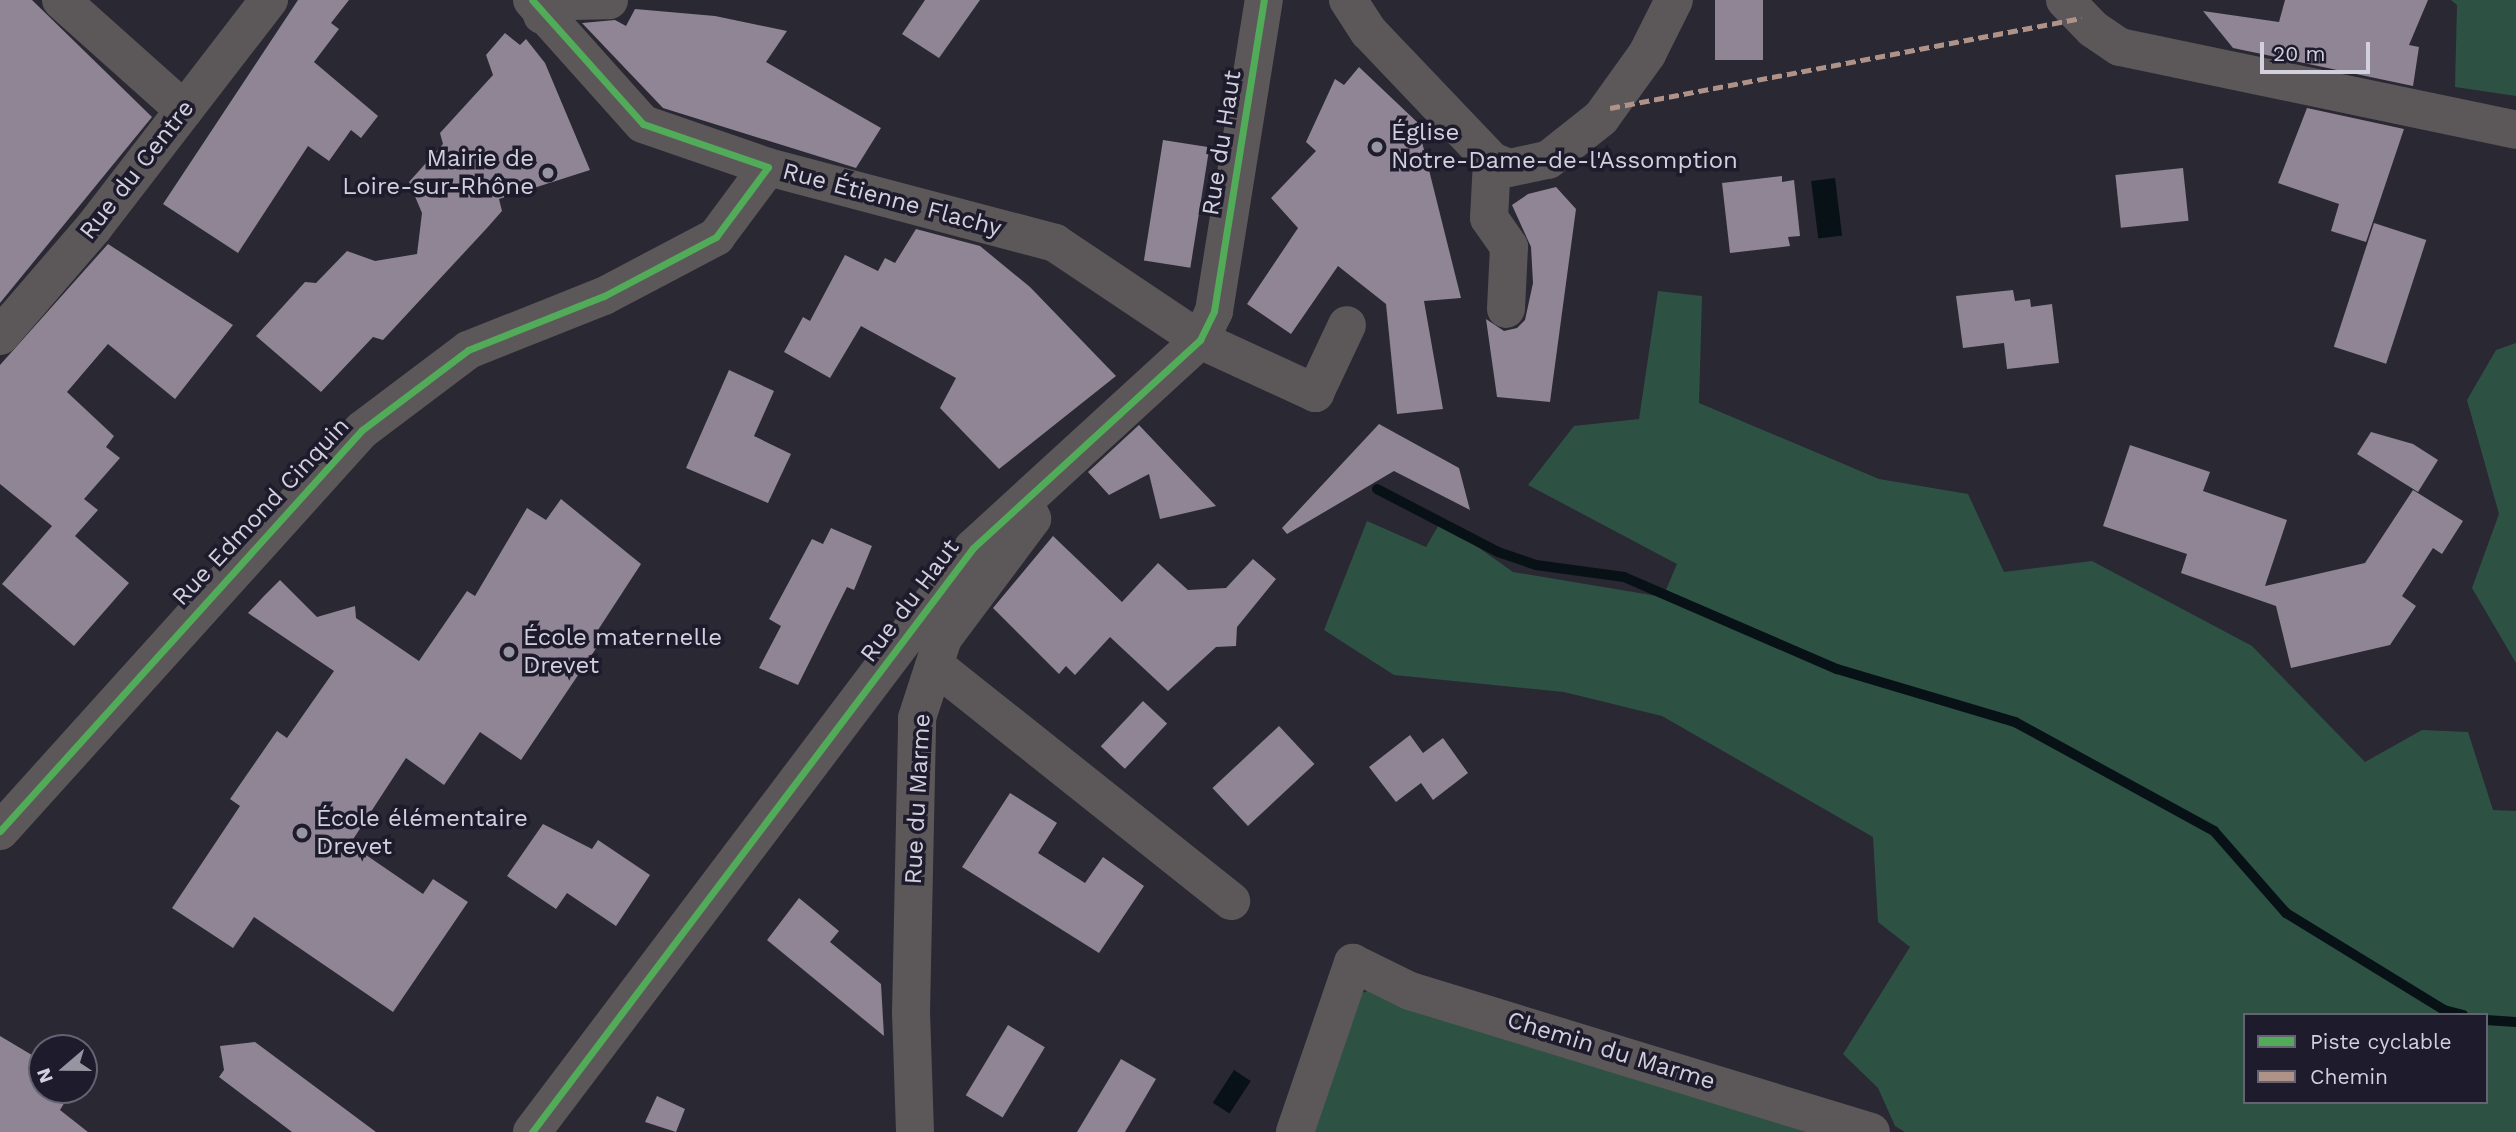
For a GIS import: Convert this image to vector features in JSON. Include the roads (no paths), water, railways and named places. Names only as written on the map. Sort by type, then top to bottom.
[{"type":"street","points":[[61,0],[184,110]]},
{"type":"street","name":"Rue du Centre","points":[[0,336],[184,110],[269,0]]},
{"type":"street","points":[[537,8],[570,1],[609,0]]},
{"type":"street","name":"Rue du Haut","points":[[532,1132],[973,548],[1200,340],[1214,311],[1264,0]]},
{"type":"street","points":[[1348,0],[1369,32],[1492,161],[1509,168],[1529,167],[1578,141],[1622,92],[1674,0]]},
{"type":"street","points":[[2066,0],[2093,29],[2120,47],[2516,130]]},
{"type":"street","name":"Rue Étienne Flachy","points":[[537,8],[643,124],[768,167],[1055,243],[1200,340],[1315,393],[1346,325]]},
{"type":"street","points":[[1492,161],[1489,218],[1509,247],[1506,309]]},
{"type":"street","name":"Rue Edmond Cinquin","points":[[0,831],[362,429],[468,350],[604,296],[716,237],[768,167]]},
{"type":"street","name":"Rue du Marme","points":[[915,1132],[911,1013],[918,718],[937,667],[943,638],[1032,519],[1025,500]]},
{"type":"street","points":[[937,667],[1231,901]]},
{"type":"street","name":"Chemin du Marme","points":[[1295,1132],[1353,963],[1410,991],[1871,1132]]},
{"type":"waterway","points":[[1377,489],[1498,552],[1536,565],[1624,577],[1837,669],[2015,722],[2214,831],[2286,913],[2444,1010],[2455,1013]]},
{"type":"waterway","points":[[2488,1020],[2516,1022]]},
{"type":"place","name":"Église Notre-Dame-de-l'Assomption","points":[[1377,147]]},
{"type":"place","name":"Mairie de Loire-sur-Rhône","points":[[548,173]]},
{"type":"place","name":"École maternelle Drevet","points":[[509,652]]},
{"type":"place","name":"École élémentaire Drevet","points":[[302,833]]}]
